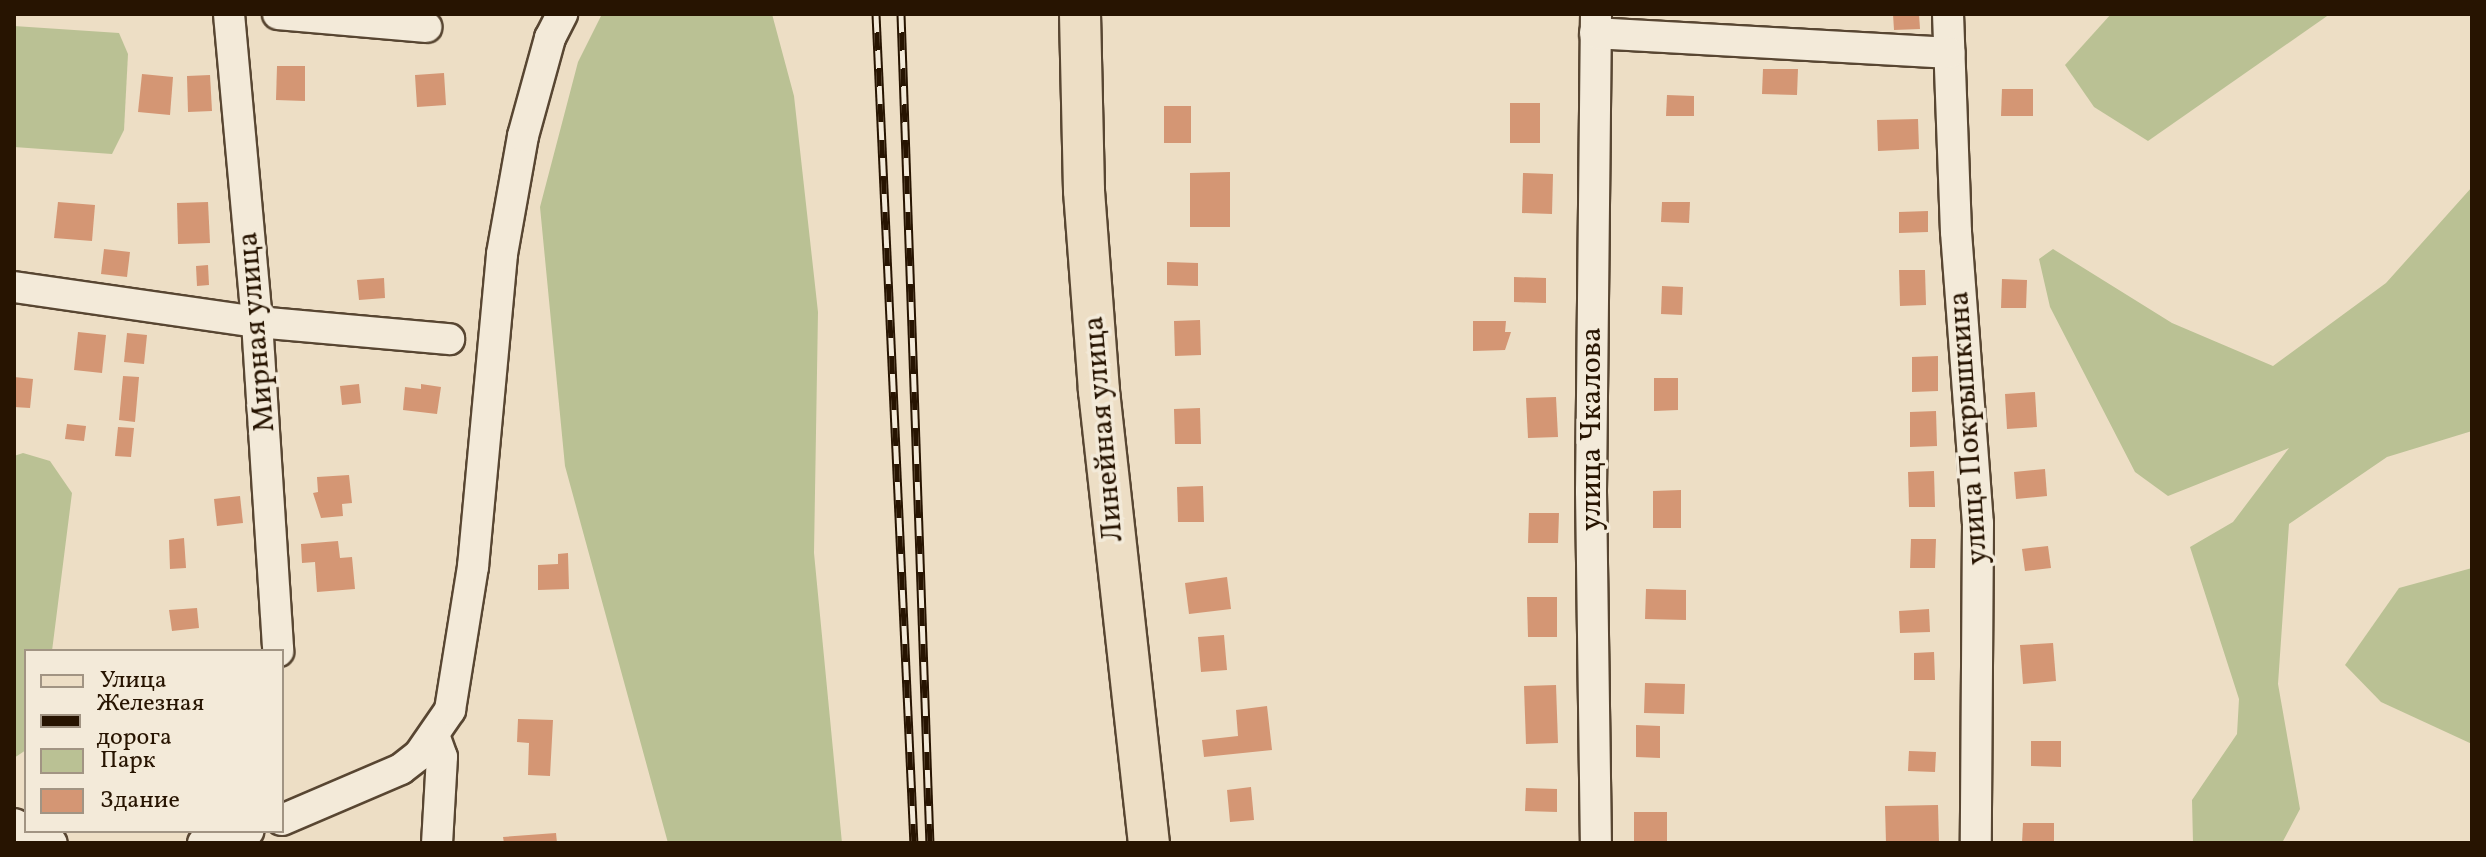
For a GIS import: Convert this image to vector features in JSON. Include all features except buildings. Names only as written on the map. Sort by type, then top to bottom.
[{"type":"main road","name":"Линейная улица","points":[[1080,14],[1084,191],[1099,391],[1149,843]]},
{"type":"street","name":"Мирная улица","points":[[229,14],[257,322],[278,649]]},
{"type":"street","points":[[278,14],[426,27]]},
{"type":"street","points":[[284,819],[401,769],[434,735],[450,710],[469,596],[513,195],[523,136],[550,38],[562,14]]},
{"type":"street","name":"улица Покрышкина","points":[[1948,14],[1956,232],[1978,523],[1976,843]]},
{"type":"street","points":[[1595,23],[1949,53]]},
{"type":"street","name":"улица Чкалова","points":[[1595,23],[1591,491],[1596,843]]},
{"type":"street","points":[[14,287],[257,322],[449,339]]},
{"type":"street","points":[[434,735],[442,757],[437,843]]},
{"type":"street","points":[[32,833],[52,843]]},
{"type":"street","points":[[205,843],[241,833]]},
{"type":"green space","points":[[602,14],[772,14],[794,96],[818,312],[814,553],[842,843],[668,843],[565,466],[540,207],[578,62]]},
{"type":"green space","points":[[2111,14],[2330,14],[2148,141],[2094,107],[2065,65]]},
{"type":"green space","points":[[14,26],[119,33],[128,54],[124,130],[112,154],[14,147]]},
{"type":"green space","points":[[2472,187],[2472,431],[2387,457],[2289,524],[2278,684],[2300,809],[2282,843],[2193,843],[2192,800],[2237,734],[2239,699],[2190,547],[2233,522],[2289,448],[2168,496],[2135,472],[2050,307],[2039,259],[2053,249],[2172,323],[2273,366],[2386,283]]},
{"type":"green space","points":[[23,453],[50,461],[72,493],[52,649],[24,649],[24,751],[14,758],[14,456]]},
{"type":"green space","points":[[2472,568],[2472,744],[2381,702],[2345,665],[2399,588]]},
{"type":"railway","points":[[876,14],[914,843]]},
{"type":"railway","points":[[901,14],[930,843]]}]
